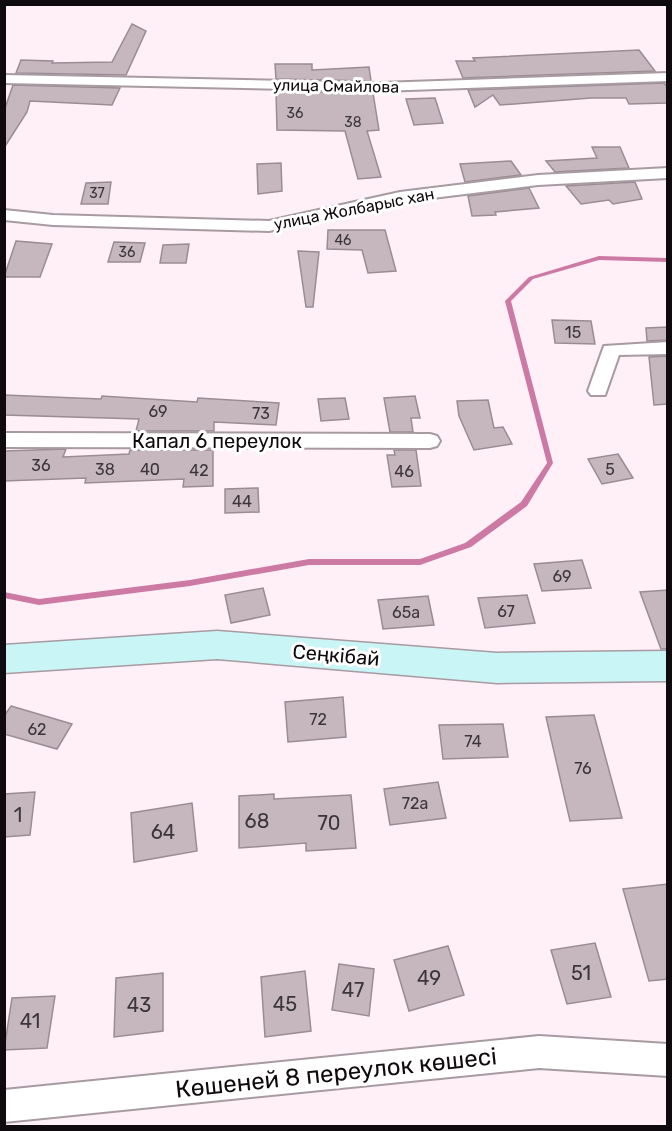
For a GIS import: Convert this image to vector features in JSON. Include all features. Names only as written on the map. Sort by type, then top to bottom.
[{"type":"street","name":"улица Смайлова","points":[[4,79],[380,87],[668,78]]},
{"type":"street","name":"улица Жолбарыс хан","points":[[4,215],[53,220],[269,226],[400,197],[538,180],[668,173]]},
{"type":"street","points":[[598,391],[610,350],[668,348]]},
{"type":"street","name":"Капал 6 переулок","points":[[4,441],[430,441]]},
{"type":"street","name":"Сеңкібай","points":[[4,659],[217,645],[497,668],[668,666]]},
{"type":"street","name":"Көшеней 8 переулок көшесі","points":[[4,1106],[539,1052],[668,1060]]},
{"type":"building","points":[[132,24],[146,31],[126,75],[16,73],[21,60],[53,61],[52,63],[112,62]]},
{"type":"building","points":[[639,50],[655,71],[463,78],[456,61],[475,61],[473,58]]},
{"type":"building","points":[[275,64],[312,64],[312,70],[369,67],[371,81],[276,79]]},
{"type":"building","points":[[664,83],[668,88],[668,103],[629,104],[626,98],[591,98],[500,105],[493,95],[475,107],[468,90]]},
{"type":"building","points":[[13,85],[120,88],[112,105],[30,101],[27,112],[4,148],[4,111]]},
{"type":"building","points":[[276,91],[373,93],[379,130],[367,131],[381,177],[358,179],[345,131],[277,130]]},
{"type":"building","points":[[435,98],[443,123],[414,125],[406,99]]},
{"type":"building","points":[[592,147],[620,147],[629,168],[555,172],[546,161],[597,158]]},
{"type":"building","points":[[511,161],[521,175],[465,182],[460,164]]},
{"type":"building","points":[[281,163],[282,191],[258,194],[257,164]]},
{"type":"building","points":[[111,182],[108,204],[81,204],[86,183]]},
{"type":"building","points":[[635,182],[642,199],[613,204],[609,200],[581,204],[566,186]]},
{"type":"building","points":[[529,188],[539,208],[495,212],[496,215],[472,216],[468,196]]},
{"type":"building","points":[[328,230],[385,230],[396,271],[368,273],[362,250],[327,249]]},
{"type":"building","points":[[16,241],[52,244],[40,277],[4,277]]},
{"type":"building","points":[[114,242],[145,243],[140,262],[108,262]]},
{"type":"building","points":[[189,244],[186,263],[160,263],[163,245]]},
{"type":"building","points":[[298,251],[319,252],[313,307],[306,307]]},
{"type":"building","points":[[552,320],[591,321],[595,344],[555,343]]},
{"type":"building","points":[[668,327],[668,340],[647,341],[646,328]]},
{"type":"building","points":[[668,356],[668,404],[654,405],[649,357]]},
{"type":"building","points":[[4,395],[101,399],[102,396],[197,402],[198,398],[279,403],[276,425],[214,422],[214,431],[136,431],[139,419],[4,415]]},
{"type":"building","points":[[415,396],[420,418],[411,418],[413,432],[390,432],[384,398]]},
{"type":"building","points":[[345,398],[349,419],[321,421],[318,399]]},
{"type":"building","points":[[488,400],[494,428],[503,427],[512,444],[474,450],[459,416],[457,401]]},
{"type":"building","points":[[66,449],[63,457],[129,454],[130,450],[213,450],[213,486],[183,487],[184,479],[85,483],[86,478],[4,481],[4,451]]},
{"type":"building","points":[[394,450],[416,450],[421,486],[392,487],[387,455],[395,455]]},
{"type":"building","points":[[618,454],[633,478],[602,484],[588,459]]},
{"type":"building","points":[[258,488],[259,512],[225,513],[225,489]]},
{"type":"building","points":[[582,560],[591,588],[542,591],[534,564]]},
{"type":"building","points":[[263,588],[270,615],[231,623],[225,595]]},
{"type":"building","points":[[668,590],[668,649],[661,649],[640,592]]},
{"type":"building","points":[[527,595],[535,623],[485,628],[478,598]]},
{"type":"building","points":[[428,596],[434,625],[383,629],[378,600]]},
{"type":"building","points":[[343,697],[346,737],[288,742],[285,702]]},
{"type":"building","points":[[11,706],[72,724],[57,749],[4,734],[4,716]]},
{"type":"building","points":[[594,715],[622,818],[570,821],[546,717]]},
{"type":"building","points":[[503,724],[508,757],[443,759],[439,725]]},
{"type":"building","points":[[438,782],[446,818],[390,825],[384,789]]},
{"type":"building","points":[[35,792],[30,835],[4,837],[4,794]]},
{"type":"building","points":[[274,794],[274,799],[351,795],[356,848],[306,851],[306,843],[239,848],[239,796]]},
{"type":"building","points":[[192,803],[197,851],[134,862],[131,813]]},
{"type":"building","points":[[668,884],[668,979],[649,981],[623,889]]},
{"type":"building","points":[[595,943],[611,997],[567,1004],[551,950]]},
{"type":"building","points":[[448,946],[464,995],[409,1011],[394,960]]},
{"type":"building","points":[[339,964],[374,969],[369,1016],[332,1010]]},
{"type":"building","points":[[305,971],[311,1031],[265,1037],[261,977]]},
{"type":"building","points":[[163,973],[163,1031],[114,1037],[116,978]]},
{"type":"building","points":[[55,996],[47,1048],[4,1050],[12,998]]},
{"type":"waterway","points":[[4,595],[39,602],[190,583],[309,562],[420,562],[468,545],[524,504],[550,463],[508,301],[531,278],[599,258],[668,260]]}]
